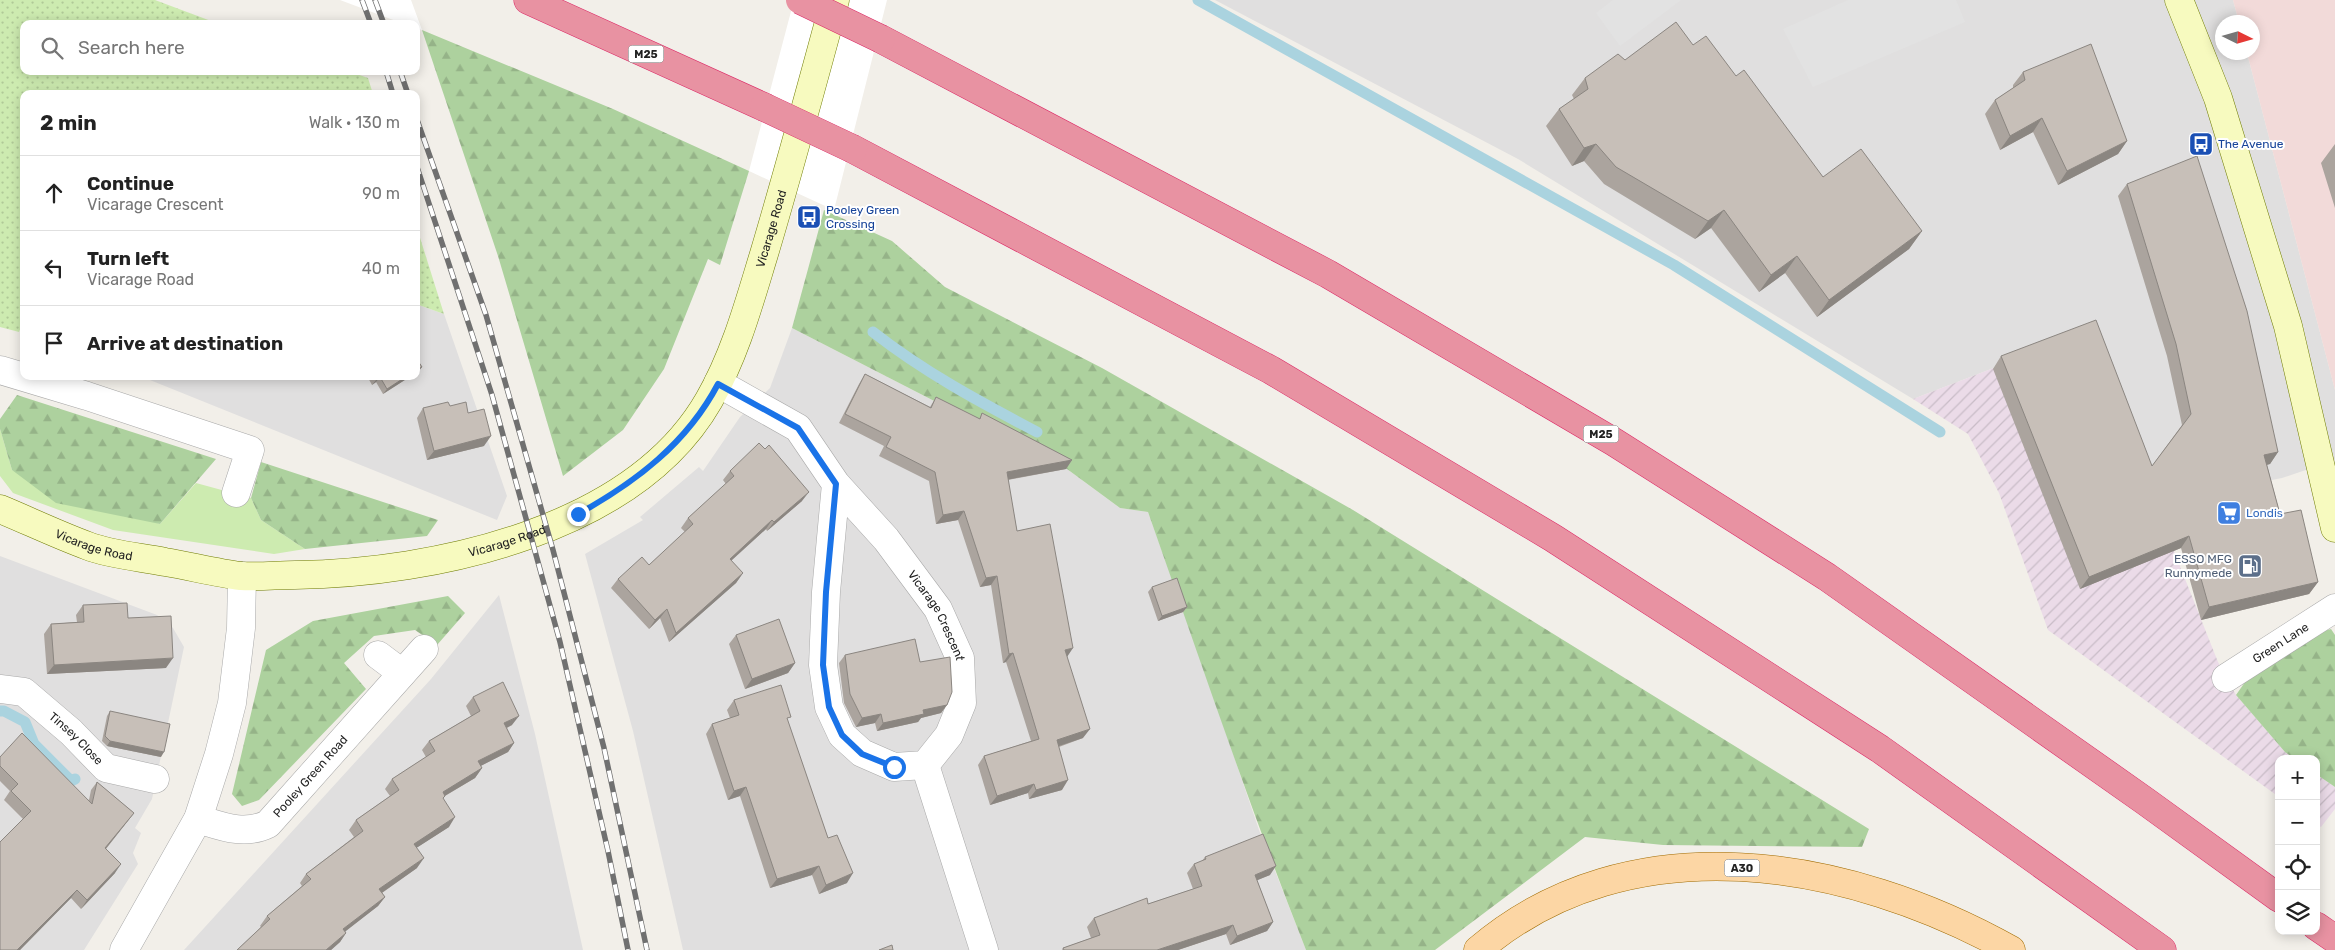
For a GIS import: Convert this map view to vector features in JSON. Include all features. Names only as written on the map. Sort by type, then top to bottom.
[{"type":"highway","name":"M25","points":[[528,0],[853,150],[1271,370],[1553,538],[1880,749],[2162,950]]},
{"type":"highway","name":"M25","points":[[800,0],[881,38],[1328,274],[1614,442],[1827,577],[2146,801],[2275,895]]},
{"type":"highway","points":[[2320,929],[2335,939]]},
{"type":"main road","name":"Vicarage Road","points":[[0,509],[91,547],[242,576],[333,574],[379,569],[456,556],[547,529],[615,494],[642,474],[674,446],[697,419],[718,384],[736,341],[759,269],[835,0]]},
{"type":"main road","points":[[2179,0],[2218,98],[2288,326],[2335,528]]},
{"type":"main road","name":"A30","points":[[1478,950],[1526,915],[1572,892],[1612,878],[1653,870],[1706,866],[1766,869],[1815,876],[1862,887],[1952,921],[2011,950]]},
{"type":"street","points":[[1,372],[20,377]]},
{"type":"street","points":[[30,380],[87,396],[250,450],[236,494]]},
{"type":"street","name":"Vicarage Crescent","points":[[718,384],[798,428],[836,484],[886,540],[938,609],[960,658],[962,703],[949,735],[925,764]]},
{"type":"street","points":[[836,484],[826,592],[823,665],[829,707],[842,735],[862,754],[894,767],[925,764],[984,950]]},
{"type":"street","points":[[124,950],[198,819],[220,754],[232,703],[241,628],[242,576]]},
{"type":"street","name":"Green Lane","points":[[2226,678],[2335,608]]},
{"type":"street","name":"Pooley Green Road","points":[[198,819],[226,828],[242,830],[256,830],[268,824],[424,649]]},
{"type":"street","points":[[378,654],[402,673]]},
{"type":"street","name":"Tinsey Close","points":[[0,689],[24,692],[72,732],[106,768],[155,779]]},
{"type":"shaded area","points":[[1215,0],[2233,0],[2237,15],[2215,15],[2215,60],[2249,60],[2335,390],[2335,460],[2282,478],[2153,503],[2087,332],[1913,399],[1518,159]]},
{"type":"shaded area","points":[[1613,0],[1681,0],[1620,46],[1596,13]]},
{"type":"shaded area","points":[[1848,0],[1956,0],[1965,22],[1813,87],[1783,29]]},
{"type":"shaded area","points":[[2233,0],[2335,0],[2335,390],[2249,60],[2260,60],[2260,15],[2237,15]]},
{"type":"shaded area","points":[[420,305],[444,314],[507,496],[497,520],[150,380],[420,380]]},
{"type":"shaded area","points":[[792,328],[1067,469],[1120,508],[1148,512],[1259,830],[1306,950],[683,950],[633,731],[585,554],[643,520],[640,517],[699,467],[703,471],[740,417],[770,388]]},
{"type":"shaded area","points":[[2087,332],[2218,662],[2236,695],[2289,755],[2275,755],[2275,794],[2048,630],[1999,493],[1968,434],[1913,399]]},
{"type":"shaded area","points":[[0,556],[157,615],[173,628],[184,647],[152,799],[135,828],[141,833],[133,853],[138,864],[84,950],[0,950]]},
{"type":"shaded area","points":[[499,595],[535,734],[583,950],[184,950],[431,679]]},
{"type":"shaded area","points":[[2320,777],[2335,787],[2335,809],[2321,827]]},
{"type":"green space","points":[[0,0],[155,0],[208,20],[20,20],[20,75],[359,75],[368,78],[372,90],[20,90],[20,329],[19,332],[0,327]]},
{"type":"green space","points":[[422,30],[613,109],[749,171],[720,265],[708,259],[664,369],[623,430],[563,476],[498,256]]},
{"type":"green space","points":[[824,210],[892,241],[945,287],[1102,368],[1353,510],[1869,829],[1862,847],[1663,845],[1585,837],[1435,950],[1306,950],[1245,787],[1148,512],[1120,508],[1067,469],[792,328]]},
{"type":"green space","points":[[420,238],[444,314],[420,305]]},
{"type":"green space","points":[[17,395],[216,459],[160,524],[56,503],[12,470],[0,429],[0,419]]},
{"type":"green space","points":[[0,429],[12,470],[160,524],[196,483],[251,498],[261,520],[305,549],[274,554],[113,530],[13,493],[0,476]]},
{"type":"green space","points":[[261,462],[438,520],[427,536],[305,549],[261,520],[251,498]]},
{"type":"green space","points":[[448,596],[465,613],[437,645],[415,630],[374,636],[344,663],[366,689],[259,800],[242,806],[232,794],[266,650],[313,621]]},
{"type":"green space","points":[[2331,629],[2335,635],[2335,787],[2320,777],[2320,755],[2289,755],[2285,752],[2236,695],[2252,672],[2313,634]]},
{"type":"pier","points":[[340,0],[411,0],[418,20],[393,20]]},
{"type":"pier","points":[[794,0],[887,0],[834,210],[749,171]]},
{"type":"building","points":[[1676,22],[1693,45],[1706,36],[1736,76],[1744,70],[1823,177],[1861,149],[1922,231],[1829,300],[1797,256],[1771,275],[1724,210],[1708,221],[1616,167],[1596,144],[1584,148],[1559,109],[1588,89],[1585,78],[1618,54],[1625,60]]},
{"type":"building","points":[[2091,44],[2127,141],[2067,171],[2042,118],[2010,136],[1995,100],[2025,80],[2023,72]]},
{"type":"building","points":[[2197,156],[2247,311],[2278,452],[2264,455],[2280,514],[2301,510],[2318,582],[2209,607],[2189,536],[2089,577],[2001,356],[2096,320],[2152,466],[2191,414],[2176,344],[2127,184]]},
{"type":"building","points":[[865,374],[931,408],[936,397],[980,419],[982,413],[1072,460],[1007,472],[1017,531],[1050,524],[1073,648],[1065,650],[1090,729],[1057,740],[1068,780],[1036,790],[1034,784],[997,796],[984,756],[1039,739],[1013,653],[1009,654],[997,576],[986,578],[964,511],[943,515],[935,472],[886,447],[891,437],[845,414]]},
{"type":"building","points":[[382,380],[401,380],[387,389]]},
{"type":"building","points":[[448,402],[450,406],[466,402],[468,413],[484,409],[491,436],[434,451],[423,408]]},
{"type":"building","points":[[759,443],[765,449],[769,445],[809,492],[774,522],[772,520],[730,559],[743,573],[676,633],[667,609],[655,620],[618,579],[642,557],[649,565],[693,524],[688,518],[734,476],[730,471]]},
{"type":"building","points":[[1177,578],[1187,607],[1162,616],[1152,587]]},
{"type":"building","points":[[127,603],[128,618],[171,616],[173,658],[54,665],[51,624],[84,622],[83,605]]},
{"type":"building","points":[[779,619],[795,663],[752,679],[736,635]]},
{"type":"building","points":[[915,639],[920,662],[950,657],[952,692],[947,705],[923,710],[924,714],[883,723],[881,714],[862,718],[850,694],[845,655]]},
{"type":"building","points":[[503,682],[519,716],[504,723],[514,743],[478,761],[482,768],[443,792],[445,796],[443,798],[455,817],[414,844],[424,858],[379,889],[385,897],[343,929],[346,933],[326,950],[237,950],[270,919],[267,916],[311,879],[306,874],[363,831],[356,820],[399,790],[392,779],[435,751],[429,741],[480,711],[473,697]]},
{"type":"building","points":[[781,685],[791,717],[787,718],[828,838],[837,835],[853,873],[826,885],[819,866],[777,879],[746,787],[734,791],[712,724],[739,715],[734,700]]},
{"type":"building","points":[[110,711],[170,724],[164,752],[110,741],[105,736]]},
{"type":"building","points":[[22,733],[92,804],[97,782],[134,813],[105,848],[121,864],[87,900],[77,890],[17,950],[0,950],[0,842],[31,811],[11,791],[18,784],[0,766],[0,757]]},
{"type":"building","points":[[1263,834],[1276,866],[1255,875],[1273,922],[1237,936],[1233,925],[1157,950],[1064,950],[1063,948],[1100,935],[1094,918],[1147,898],[1148,904],[1202,886],[1194,864],[1206,859],[1205,857]]},
{"type":"building","points":[[892,945],[893,950],[879,950]]},
{"type":"waterway","points":[[1198,0],[1674,265],[1940,432]]},
{"type":"waterway","points":[[873,332],[932,373],[1037,432]]},
{"type":"waterway","points":[[0,711],[4,711],[25,722],[34,744],[71,781],[75,779]]},
{"type":"railway","points":[[362,0],[370,20]]},
{"type":"railway","points":[[375,0],[382,20]]},
{"type":"railway","points":[[387,75],[392,90]]},
{"type":"railway","points":[[401,75],[407,90]]},
{"type":"railway","points":[[420,128],[486,315],[553,550],[604,748],[647,950]]},
{"type":"railway","points":[[420,176],[492,395],[560,642],[608,851],[628,950]]},
{"type":"place","name":"The Avenue","points":[[2201,144]]},
{"type":"place","name":"Pooley Green Crossing","points":[[809,217]]},
{"type":"place","name":"Londis","points":[[2229,513]]},
{"type":"place","name":"ESSO MFG Runnymede","points":[[2250,566]]},
{"type":"route","points":[[578,514],[615,494],[642,474],[674,446],[697,419],[718,384],[798,428],[836,484],[826,592],[823,665],[829,707],[842,735],[862,754],[894,767]]}]
